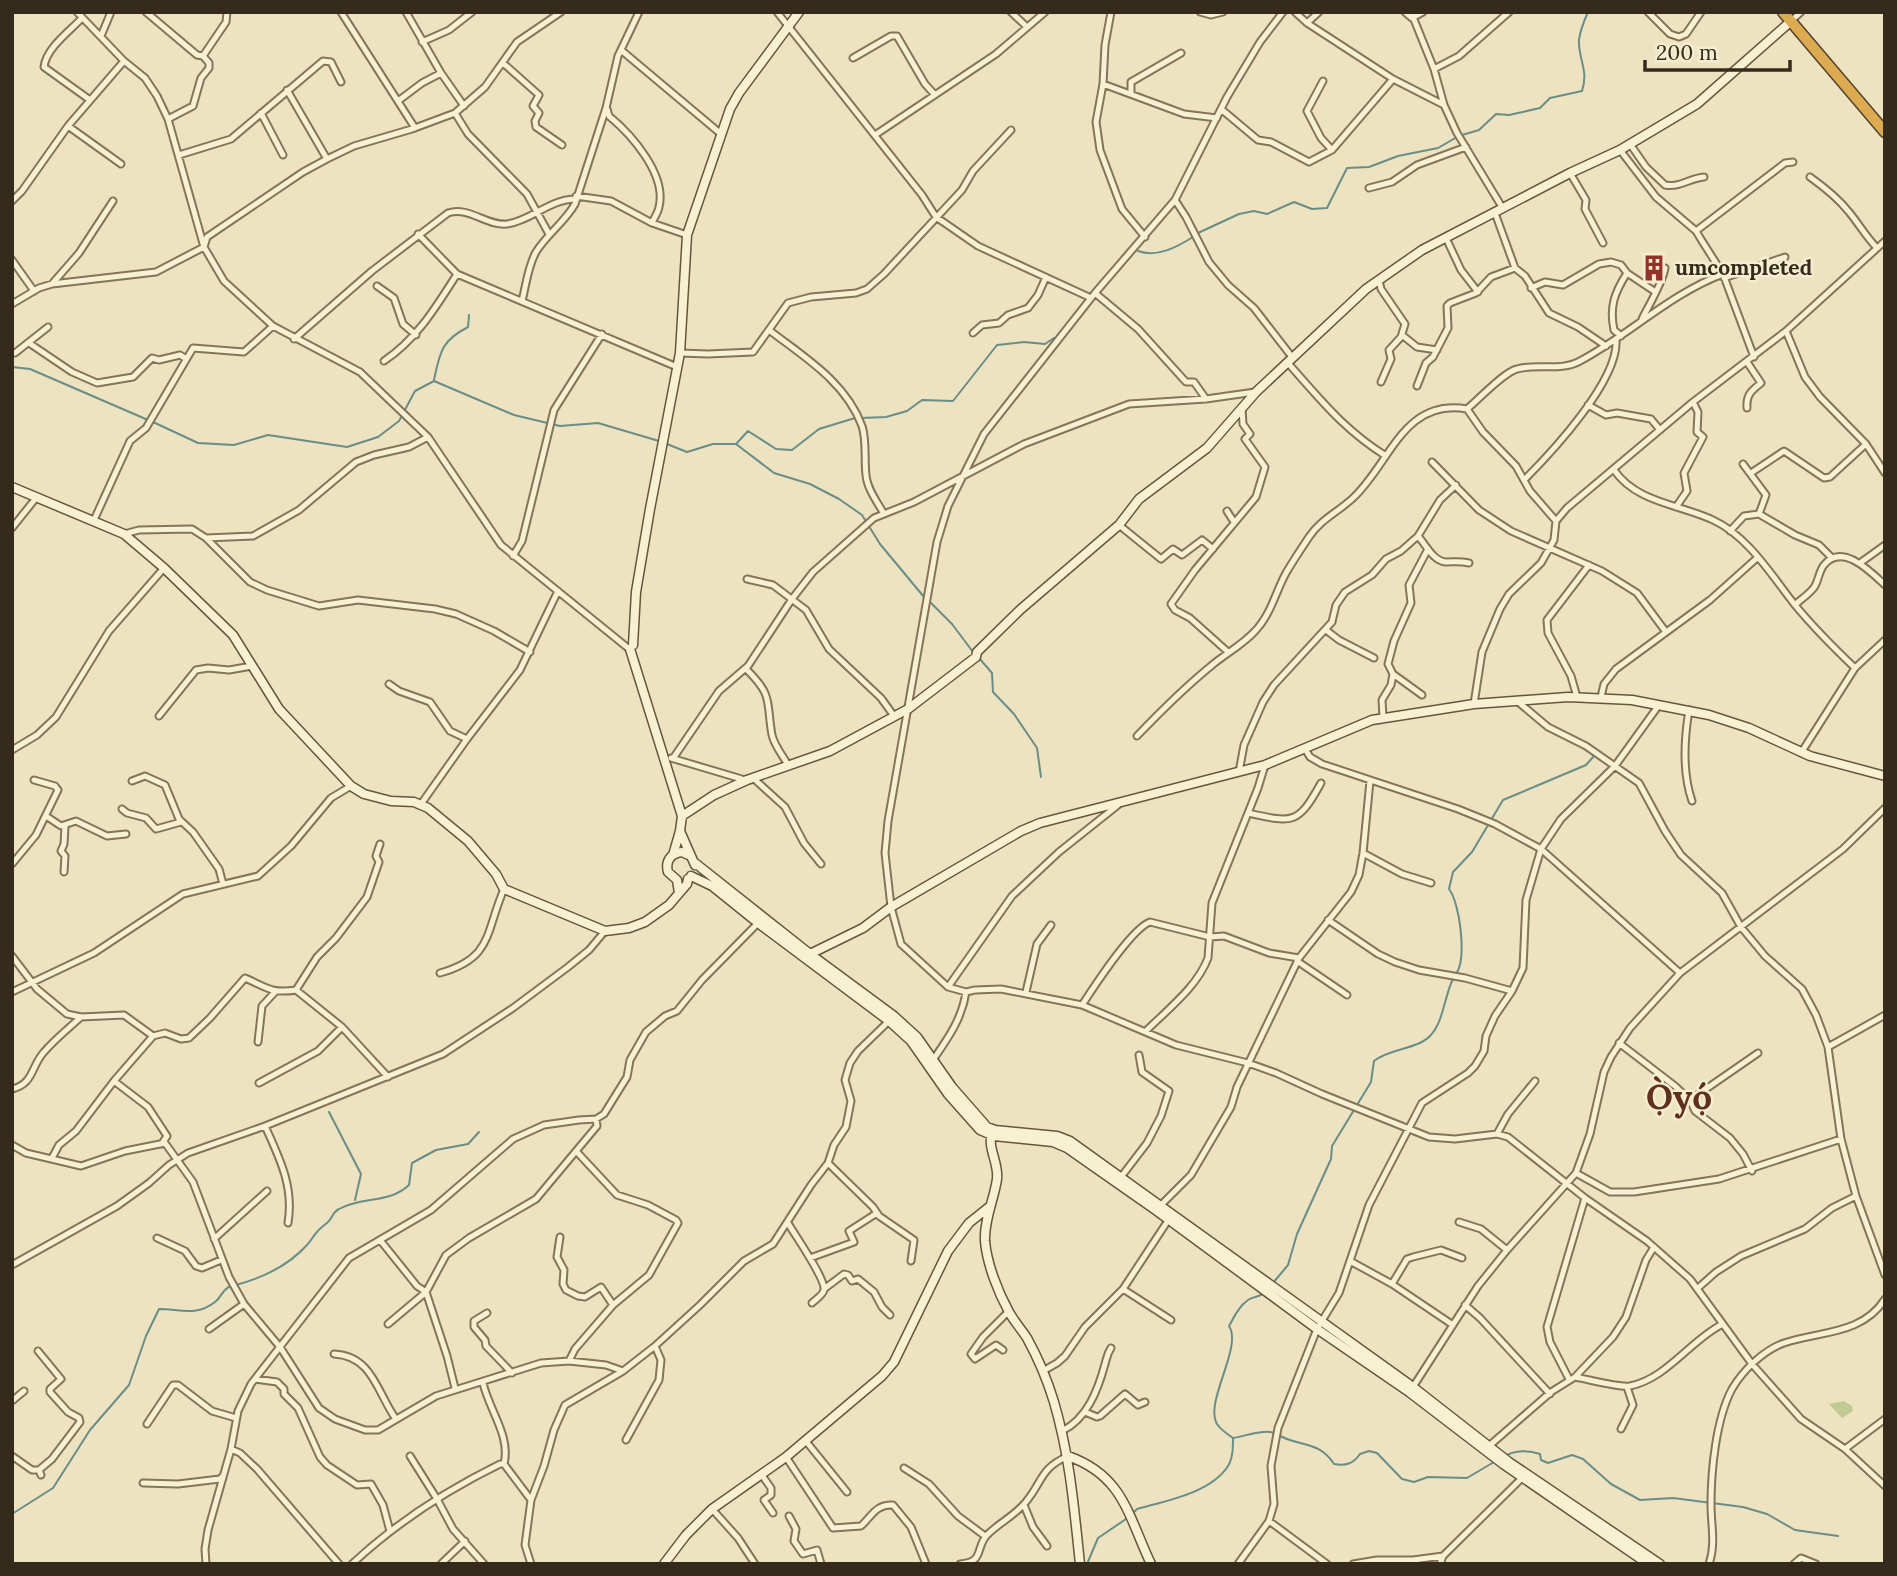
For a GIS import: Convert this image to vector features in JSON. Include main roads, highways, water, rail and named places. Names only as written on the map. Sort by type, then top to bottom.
[{"type":"highway","points":[[1783,12],[1885,132]]},
{"type":"waterway","points":[[1462,135],[1479,130],[1496,114],[1509,115],[1540,108],[1550,98],[1582,91],[1584,71],[1579,40],[1588,12]]},
{"type":"waterway","points":[[1198,233],[1239,214],[1254,211],[1267,214],[1294,202],[1312,209],[1327,208],[1347,168],[1369,167],[1398,156],[1438,148],[1457,137]]},
{"type":"waterway","points":[[1138,251],[1160,252],[1174,248],[1193,237]]},
{"type":"waterway","points":[[434,380],[443,348],[452,337],[468,327],[469,315]]},
{"type":"waterway","points":[[861,418],[886,417],[907,411],[922,400],[953,401],[997,345],[1024,342],[1045,344],[1054,338]]},
{"type":"waterway","points":[[12,367],[30,369],[148,420]]},
{"type":"waterway","points":[[153,422],[198,443],[234,445],[268,435],[347,447],[378,437],[399,421],[415,391],[434,381],[514,415],[560,426],[598,423],[659,441]]},
{"type":"waterway","points":[[667,444],[687,452],[713,444],[736,444],[748,431],[776,449],[792,450],[819,429],[855,418]]},
{"type":"waterway","points":[[736,444],[774,473],[810,484],[862,515],[880,544],[924,597]]},
{"type":"waterway","points":[[929,601],[952,624],[973,652]]},
{"type":"waterway","points":[[979,658],[992,673],[993,692],[1014,714],[1037,748],[1041,777]]},
{"type":"waterway","points":[[1456,974],[1462,944],[1456,906],[1449,889],[1453,872],[1472,852],[1503,800],[1586,765],[1594,756]]},
{"type":"waterway","points":[[1357,1105],[1371,1082],[1374,1061],[1418,1044],[1435,1030],[1453,979]]},
{"type":"waterway","points":[[1273,1283],[1288,1265],[1297,1234],[1331,1159],[1332,1146],[1354,1110]]},
{"type":"waterway","points":[[329,1112],[361,1174],[355,1200]]},
{"type":"waterway","points":[[236,1285],[265,1275],[292,1259],[337,1210],[401,1191],[409,1185],[412,1163],[436,1150],[468,1144],[479,1132]]},
{"type":"waterway","points":[[12,1514],[53,1488],[90,1430],[129,1385],[146,1336],[159,1309],[194,1311],[208,1307],[231,1286]]},
{"type":"waterway","points":[[1133,1513],[1137,1509],[1199,1489],[1211,1483],[1228,1466],[1232,1456],[1233,1438],[1217,1424],[1214,1414],[1231,1347],[1232,1335],[1229,1326],[1245,1302],[1265,1292]]},
{"type":"waterway","points":[[1233,1438],[1260,1432],[1275,1433]]},
{"type":"waterway","points":[[1280,1436],[1322,1451],[1334,1464],[1349,1464],[1360,1454],[1369,1451],[1377,1453],[1402,1479],[1414,1482],[1428,1477],[1467,1478],[1494,1462]]},
{"type":"waterway","points":[[1505,1456],[1531,1452],[1540,1454],[1541,1460],[1548,1463],[1572,1455],[1583,1459],[1611,1484],[1640,1500],[1673,1498],[1743,1507],[1767,1514],[1795,1530],[1838,1536]]},
{"type":"waterway","points":[[1087,1564],[1098,1538],[1129,1517]]},
{"type":"place","name":"umcompleted","points":[[1654,268]]},
{"type":"district","name":"Ọ̀yọ́","points":[[1679,1097]]}]
